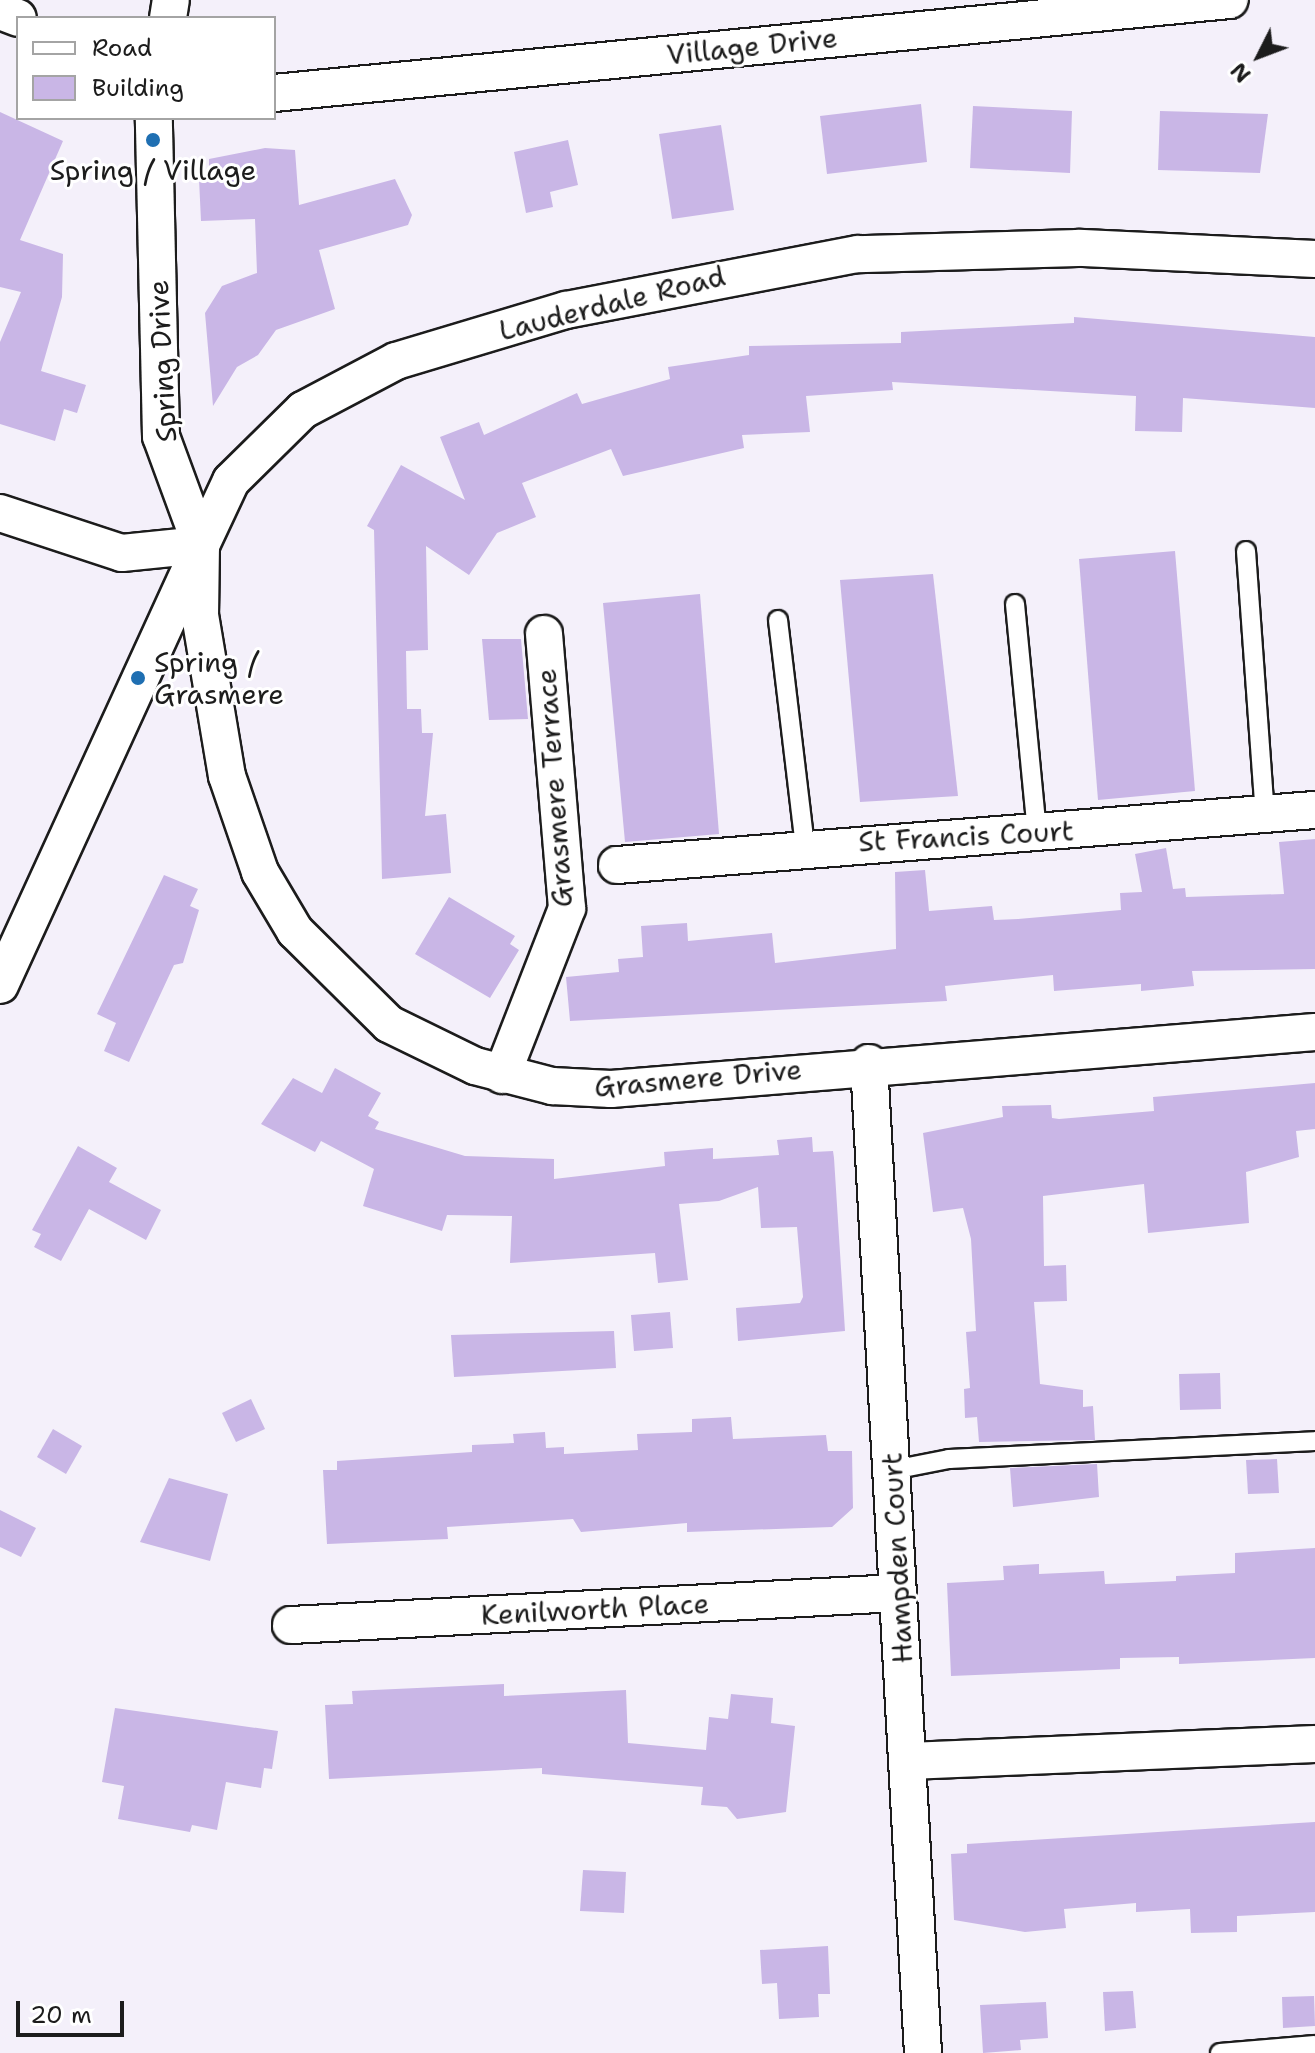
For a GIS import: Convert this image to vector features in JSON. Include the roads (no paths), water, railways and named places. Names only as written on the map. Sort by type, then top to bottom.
[{"type":"street","name":"Village Drive","points":[[276,93],[1229,0]]},
{"type":"street","name":"Spring Drive","points":[[154,120],[161,436],[201,545]]},
{"type":"street","name":"Lauderdale Road","points":[[201,545],[231,481],[303,410],[396,361],[566,310],[857,254],[1078,248],[1315,259]]},
{"type":"street","points":[[0,513],[122,553],[201,545]]},
{"type":"street","points":[[0,985],[201,545]]},
{"type":"street","name":"Grasmere Drive","points":[[201,545],[206,685],[260,872],[295,931],[354,996],[424,1045],[502,1075],[611,1089],[869,1063],[1315,1032]]},
{"type":"street","name":"Grasmere Terrace","points":[[502,1075],[567,908],[544,634]]},
{"type":"street","name":"St Francis Court","points":[[617,865],[805,846],[1037,833],[1315,810]]},
{"type":"street","name":"Hampden Court","points":[[869,1063],[923,2053]]},
{"type":"street","name":"Kenilworth Place","points":[[291,1625],[898,1593]]},
{"type":"street","points":[[909,1761],[1315,1744]]},
{"type":"lane","points":[[1246,551],[1265,815]]},
{"type":"lane","points":[[1015,604],[1037,833]]},
{"type":"lane","points":[[778,620],[805,846]]},
{"type":"lane","points":[[893,1470],[949,1459],[1315,1441]]},
{"type":"lane","points":[[1220,2053],[1315,2045]]},
{"type":"place","name":"Spring / Village","points":[[153,140]]},
{"type":"place","name":"Spring / Grasmere","points":[[138,678]]}]
